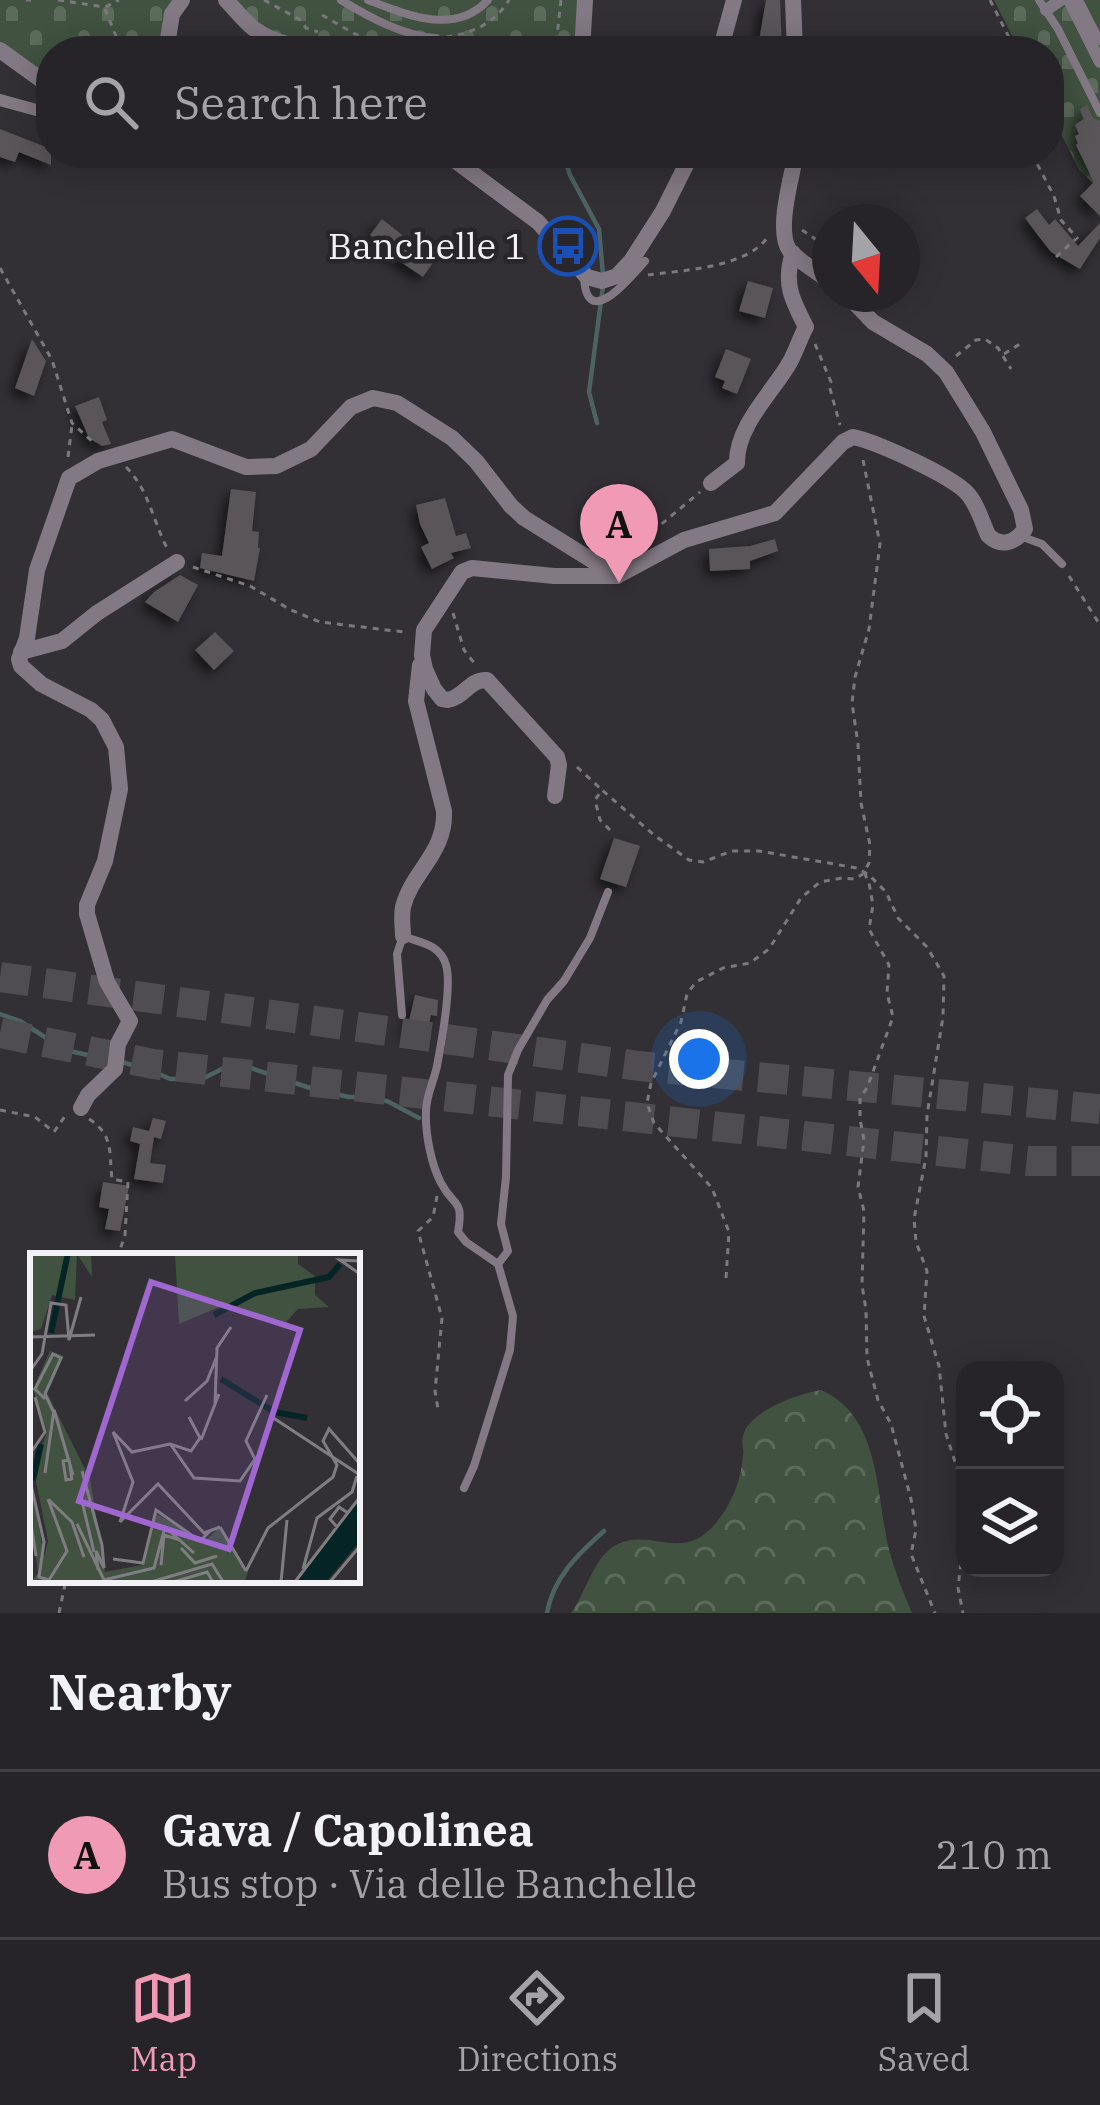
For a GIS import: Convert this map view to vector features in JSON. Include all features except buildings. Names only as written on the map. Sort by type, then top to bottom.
[{"type":"street","points":[[168,36],[172,14],[182,0]]},
{"type":"street","points":[[226,0],[265,36]]},
{"type":"street","points":[[577,36],[585,0]]},
{"type":"street","points":[[724,36],[734,0]]},
{"type":"street","points":[[793,0],[794,36]]},
{"type":"street","points":[[1043,5],[1065,0],[1100,62]]},
{"type":"street","points":[[0,50],[36,76]]},
{"type":"street","points":[[0,100],[36,110]]},
{"type":"street","points":[[466,168],[538,221],[584,274],[597,280],[613,279],[631,261],[684,168]]},
{"type":"street","points":[[793,168],[784,238],[793,253],[812,268]]},
{"type":"street","points":[[711,483],[737,463],[752,419],[806,327],[788,286],[793,253]]},
{"type":"street","points":[[403,936],[402,912],[408,895],[445,829],[416,701],[424,630],[462,572],[472,568],[554,576],[623,574],[684,540],[775,513],[853,438],[945,478],[965,492],[993,541],[1007,543],[1020,536],[1025,529],[1021,511],[983,432],[946,372],[863,312]]},
{"type":"street","points":[[81,1108],[115,1069],[118,1044],[130,1018],[107,982],[86,905],[98,881],[120,788],[116,747],[92,710],[49,690],[20,663],[37,570],[65,483],[80,470],[119,461],[172,439],[247,467],[276,466],[311,449],[351,407],[364,400],[386,399],[452,438],[524,518],[623,574]]},
{"type":"street","points":[[21,652],[62,641],[177,562]]},
{"type":"street","points":[[422,655],[442,699],[454,699],[476,681],[487,680],[556,758],[555,796]]},
{"type":"lane","points":[[341,0],[421,36]]},
{"type":"lane","points":[[368,0],[405,15],[443,20],[476,12],[488,0]]},
{"type":"lane","points":[[1079,0],[1100,41]]},
{"type":"lane","points":[[1043,5],[1060,36]]},
{"type":"lane","points":[[1064,44],[1100,112]]},
{"type":"lane","points":[[584,274],[587,293],[598,300],[610,298],[645,261]]},
{"type":"lane","points":[[1020,536],[1042,544],[1062,564]]},
{"type":"lane","points":[[498,1264],[508,1251],[501,1224],[508,1075],[547,1000],[590,938],[608,892]]},
{"type":"lane","points":[[402,1015],[397,954],[403,936],[433,945],[446,962],[448,980],[436,1068],[425,1108],[430,1147],[440,1183],[459,1204],[458,1232],[498,1264],[513,1316],[510,1350],[464,1488]]},
{"type":"path","points":[[58,0],[105,8],[119,0]]},
{"type":"path","points":[[264,0],[299,19],[306,28],[329,34]]},
{"type":"path","points":[[449,36],[488,24],[509,0]]},
{"type":"path","points":[[557,36],[561,0]]},
{"type":"path","points":[[990,0],[1008,36]]},
{"type":"path","points":[[105,8],[116,36]]},
{"type":"path","points":[[322,14],[361,36]]},
{"type":"path","points":[[1039,168],[1061,220],[1078,239],[1056,257]]},
{"type":"path","points":[[624,285],[638,277],[700,268],[745,255],[762,245],[777,222],[812,235]]},
{"type":"path","points":[[0,268],[52,360],[73,423],[137,478],[164,545],[177,562],[250,586],[320,622],[399,633],[424,630]]},
{"type":"path","points":[[726,1278],[729,1232],[712,1188],[653,1123],[647,1103],[651,1083],[681,1022],[687,994],[697,982],[722,968],[751,963],[770,949],[802,898],[820,882],[854,879],[869,863],[851,704],[869,629],[880,544],[853,438],[836,413],[824,361],[806,327]]},
{"type":"path","points":[[946,372],[960,352],[981,338],[991,342],[1011,369]]},
{"type":"path","points":[[1003,355],[1020,344]]},
{"type":"path","points":[[65,483],[73,423]]},
{"type":"path","points":[[623,574],[634,547],[711,483]]},
{"type":"path","points":[[1062,564],[1100,625]]},
{"type":"path","points":[[453,587],[464,650],[487,680]]},
{"type":"path","points":[[610,830],[599,820],[596,800],[602,790],[689,860],[703,862],[732,851],[759,851],[857,868],[886,892],[898,918],[927,947],[944,976],[926,1157],[914,1219],[916,1242],[927,1271],[924,1316],[939,1366],[946,1434],[958,1471],[962,1552],[958,1588],[963,1613]]},
{"type":"path","points":[[864,872],[873,904],[869,929],[889,965],[887,993],[893,1016],[860,1098],[864,1140],[858,1187],[864,1211],[867,1358],[911,1499],[916,1529],[911,1554],[935,1613]]},
{"type":"path","points":[[0,1110],[35,1117],[54,1132],[68,1112],[81,1108],[85,1117],[100,1126],[107,1137],[112,1179],[128,1182],[125,1235],[119,1253]]},
{"type":"path","points":[[438,1409],[435,1391],[442,1318],[418,1231],[433,1216],[440,1183]]},
{"type":"path","points":[[59,1613],[65,1583]]},
{"type":"green space","points":[[0,0],[177,0],[166,36],[36,36],[36,72],[0,45]]},
{"type":"green space","points":[[232,0],[579,0],[575,36],[279,36],[258,27]]},
{"type":"green space","points":[[994,0],[1100,0],[1100,190],[1079,170],[1064,140],[1064,36],[1012,36]]},
{"type":"green space","points":[[821,1390],[841,1402],[865,1438],[889,1550],[912,1613],[571,1613],[597,1565],[618,1544],[631,1540],[679,1543],[703,1535],[735,1492],[747,1427],[775,1405]]},
{"type":"waterway","points":[[568,168],[599,229],[603,275]]},
{"type":"waterway","points":[[597,423],[589,392],[603,286]]},
{"type":"waterway","points":[[0,1014],[65,1050],[111,1060]]},
{"type":"waterway","points":[[122,1062],[170,1079],[204,1078],[228,1066],[245,1066],[313,1089],[387,1101],[419,1118]]},
{"type":"waterway","points":[[547,1613],[561,1578],[604,1531]]},
{"type":"tunnel","points":[[0,977],[639,1066],[1100,1109]]},
{"type":"tunnel","points":[[0,1033],[153,1064],[1029,1161],[1100,1161]]},
{"type":"place","name":"Banchelle 1","points":[[568,246]]},
{"type":"place","name":"Gava / Capolinea","points":[[619,583]]}]
